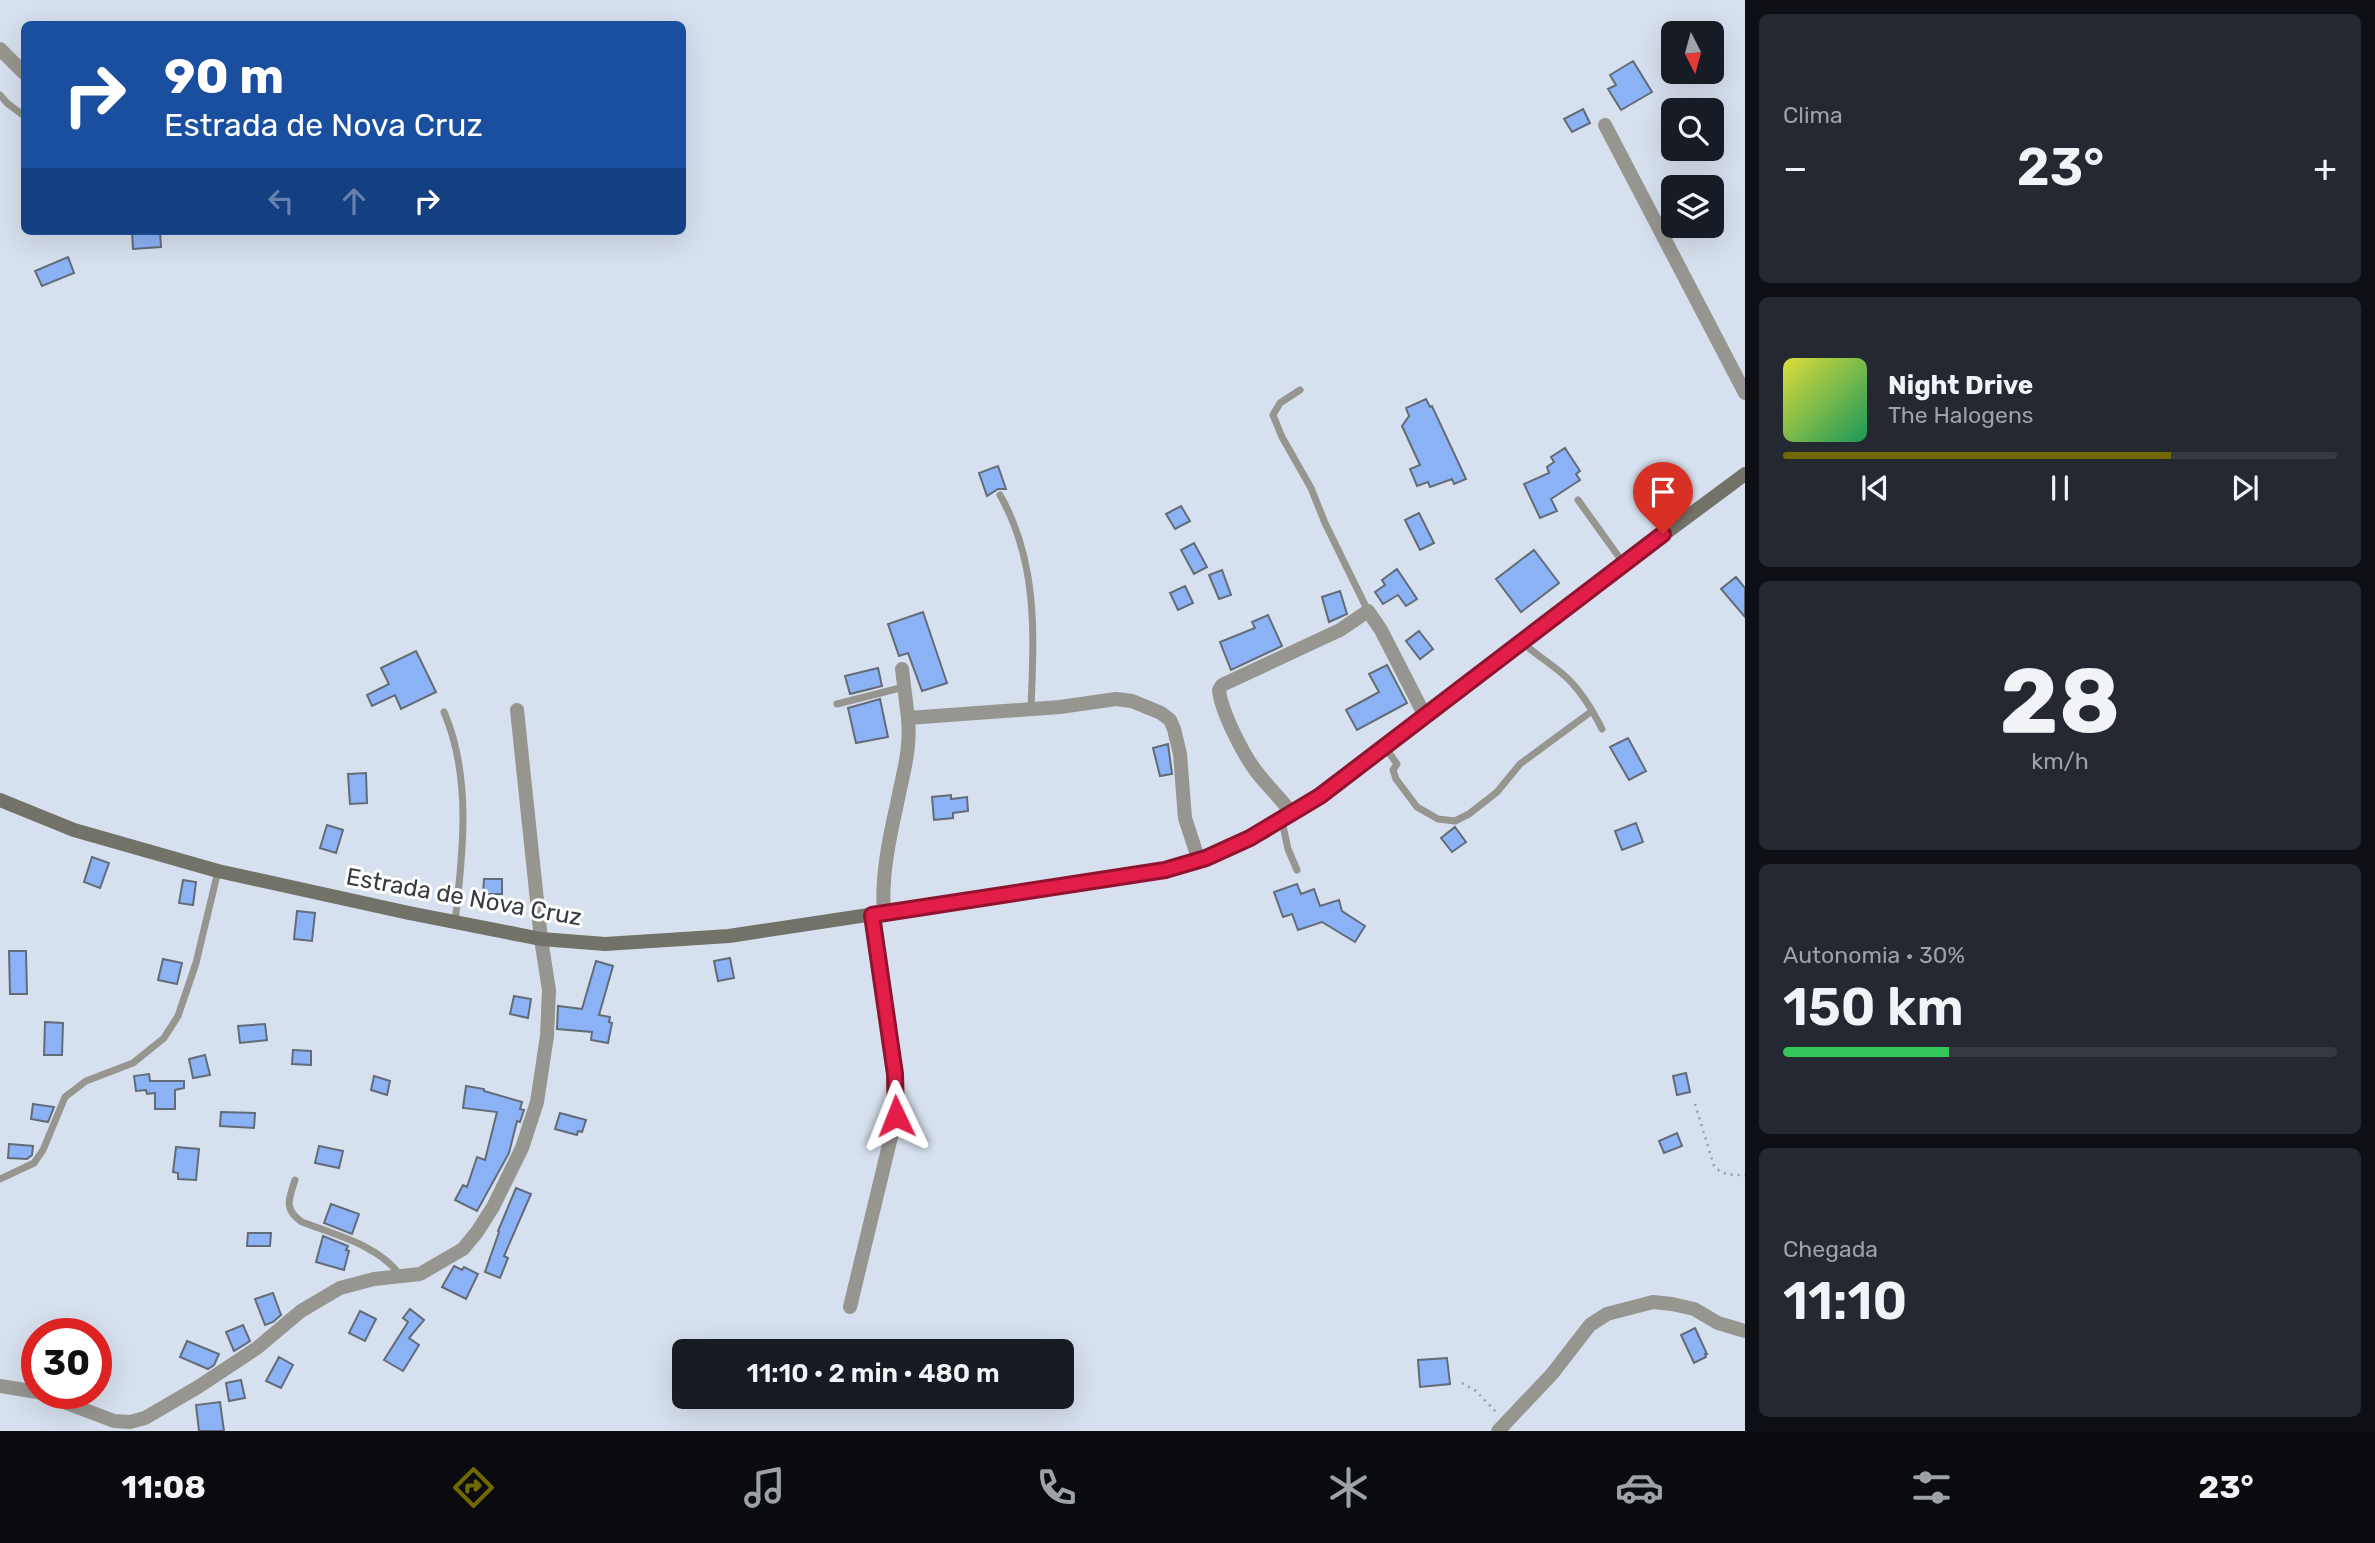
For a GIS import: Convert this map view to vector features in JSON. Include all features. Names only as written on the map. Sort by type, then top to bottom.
[{"type":"main road","name":"Estrada de Nova Cruz","points":[[0,800],[74,830],[218,871],[541,939],[605,944],[729,936],[1165,870],[1199,861],[1264,832],[1320,796],[1521,641],[1745,474]]},
{"type":"street","points":[[0,50],[21,70]]},
{"type":"street","points":[[1605,125],[1745,393]]},
{"type":"street","points":[[1287,817],[1282,799],[1256,772],[1246,756],[1222,706],[1219,690],[1222,685],[1340,630],[1368,611],[1381,629],[1425,716]]},
{"type":"street","points":[[850,1307],[896,1116],[895,1074],[878,914],[883,900],[889,848],[909,749],[902,669]]},
{"type":"street","points":[[908,718],[1059,707],[1116,699],[1147,706],[1170,720],[1180,754],[1185,818],[1199,861]]},
{"type":"street","points":[[81,1409],[125,1427],[145,1418],[257,1348],[301,1311],[340,1287],[374,1279],[420,1274],[463,1249],[493,1207],[522,1148],[537,1102],[547,1036],[549,990],[541,939],[517,710]]},
{"type":"street","points":[[1501,1427],[1552,1374],[1590,1325],[1607,1314],[1653,1302],[1672,1304],[1694,1309],[1718,1323],[1745,1331]]},
{"type":"street","points":[[0,1386],[21,1390]]},
{"type":"lane","points":[[0,94],[6,103],[21,114]]},
{"type":"lane","points":[[1300,390],[1280,403],[1274,409],[1273,415],[1282,437],[1311,488],[1368,611]]},
{"type":"lane","points":[[1000,495],[1013,520],[1029,574],[1032,618],[1031,708]]},
{"type":"lane","points":[[1578,500],[1624,564]]},
{"type":"lane","points":[[1521,641],[1537,657],[1568,679],[1602,729]]},
{"type":"lane","points":[[837,704],[904,687]]},
{"type":"lane","points":[[1385,747],[1396,761],[1393,770],[1396,779],[1410,799],[1438,820],[1455,821],[1469,814],[1497,792],[1520,764],[1592,711]]},
{"type":"lane","points":[[444,712],[456,745],[462,790],[460,886],[456,922]]},
{"type":"lane","points":[[1287,817],[1288,849],[1297,870]]},
{"type":"lane","points":[[0,1180],[34,1163],[43,1150],[65,1097],[86,1081],[134,1063],[164,1038],[178,1016],[196,963],[218,871]]},
{"type":"lane","points":[[295,1180],[288,1209],[292,1216],[375,1251],[391,1262],[401,1276]]},
{"type":"path","points":[[1695,1104],[1714,1166],[1720,1172],[1745,1175]]},
{"type":"path","points":[[1462,1383],[1485,1399],[1501,1427]]},
{"type":"building","points":[[1633,61],[1652,92],[1621,110],[1608,89],[1616,85],[1610,75]]},
{"type":"building","points":[[1583,109],[1590,123],[1572,132],[1564,119]]},
{"type":"building","points":[[132,235],[160,235],[161,247],[133,249]]},
{"type":"building","points":[[68,257],[74,273],[42,286],[35,271]]},
{"type":"building","points":[[1426,399],[1430,407],[1432,406],[1466,479],[1454,484],[1452,479],[1430,487],[1428,482],[1417,486],[1410,469],[1420,465],[1402,426],[1409,416],[1406,408]]},
{"type":"building","points":[[1565,448],[1580,471],[1576,474],[1580,480],[1551,499],[1557,511],[1540,518],[1524,484],[1549,473],[1547,467],[1554,462],[1551,457]]},
{"type":"building","points":[[998,466],[1006,489],[998,489],[987,496],[979,473]]},
{"type":"building","points":[[1181,506],[1190,521],[1175,529],[1166,514]]},
{"type":"building","points":[[1419,513],[1434,543],[1420,550],[1405,520]]},
{"type":"building","points":[[1194,543],[1207,567],[1194,574],[1181,550]]},
{"type":"building","points":[[1534,550],[1559,583],[1521,612],[1496,579]]},
{"type":"building","points":[[1397,569],[1417,599],[1406,606],[1398,595],[1383,604],[1375,592],[1385,585],[1382,580]]},
{"type":"building","points":[[1222,570],[1231,595],[1219,599],[1209,575]]},
{"type":"building","points":[[1736,577],[1745,588],[1745,617],[1721,589]]},
{"type":"building","points":[[1185,586],[1193,603],[1178,610],[1170,593]]},
{"type":"building","points":[[1340,591],[1347,614],[1329,622],[1322,597]]},
{"type":"building","points":[[923,612],[947,683],[922,691],[908,653],[899,656],[888,624]]},
{"type":"building","points":[[1268,615],[1282,646],[1231,670],[1220,642],[1255,628],[1252,622]]},
{"type":"building","points":[[1419,631],[1433,649],[1420,659],[1406,641]]},
{"type":"building","points":[[416,651],[436,692],[401,709],[395,695],[372,706],[367,695],[389,684],[381,668]]},
{"type":"building","points":[[1387,665],[1407,703],[1357,730],[1346,710],[1379,692],[1369,674]]},
{"type":"building","points":[[878,668],[882,686],[850,694],[845,676]]},
{"type":"building","points":[[880,699],[888,737],[856,743],[848,708]]},
{"type":"building","points":[[1628,738],[1646,771],[1629,780],[1610,747]]},
{"type":"building","points":[[1168,744],[1172,774],[1160,776],[1153,748]]},
{"type":"building","points":[[366,773],[367,803],[350,804],[348,774]]},
{"type":"building","points":[[951,795],[951,799],[967,797],[968,811],[953,813],[953,818],[934,820],[932,797]]},
{"type":"building","points":[[1636,823],[1643,842],[1622,850],[1615,831]]},
{"type":"building","points":[[327,825],[343,830],[336,853],[320,848]]},
{"type":"building","points":[[1455,827],[1466,842],[1452,852],[1441,838]]},
{"type":"building","points":[[92,857],[109,863],[100,888],[84,882]]},
{"type":"building","points":[[484,879],[502,879],[502,894],[483,894]]},
{"type":"building","points":[[183,880],[196,882],[193,905],[179,903]]},
{"type":"building","points":[[1297,884],[1301,894],[1314,889],[1320,906],[1339,900],[1342,911],[1365,926],[1355,942],[1322,922],[1298,930],[1292,914],[1283,917],[1274,892]]},
{"type":"building","points":[[297,911],[315,913],[312,941],[294,939]]},
{"type":"building","points":[[9,951],[26,951],[27,994],[10,994]]},
{"type":"building","points":[[730,958],[734,978],[718,981],[714,961]]},
{"type":"building","points":[[163,959],[182,963],[177,984],[158,980]]},
{"type":"building","points":[[596,961],[613,966],[599,1015],[610,1017],[609,1022],[612,1023],[608,1043],[591,1040],[592,1032],[557,1029],[558,1006],[582,1009]]},
{"type":"building","points":[[514,996],[531,999],[528,1018],[510,1014]]},
{"type":"building","points":[[45,1022],[63,1023],[62,1055],[44,1055]]},
{"type":"building","points":[[265,1024],[267,1040],[240,1043],[238,1026]]},
{"type":"building","points":[[293,1050],[311,1051],[311,1065],[292,1064]]},
{"type":"building","points":[[205,1055],[210,1075],[193,1078],[189,1059]]},
{"type":"building","points":[[1686,1073],[1690,1092],[1677,1095],[1673,1076]]},
{"type":"building","points":[[149,1074],[150,1081],[184,1081],[184,1088],[175,1090],[175,1109],[155,1109],[155,1093],[136,1091],[134,1076]]},
{"type":"building","points":[[374,1076],[390,1081],[387,1095],[371,1090]]},
{"type":"building","points":[[466,1086],[522,1102],[520,1109],[524,1110],[520,1122],[517,1121],[509,1153],[477,1211],[455,1200],[463,1185],[467,1187],[477,1157],[485,1160],[497,1112],[463,1108]]},
{"type":"building","points":[[33,1104],[54,1107],[48,1122],[31,1119]]},
{"type":"building","points":[[221,1112],[255,1113],[254,1128],[220,1126]]},
{"type":"building","points":[[560,1113],[586,1120],[582,1132],[578,1131],[577,1135],[555,1129]]},
{"type":"building","points":[[1677,1133],[1682,1146],[1664,1153],[1659,1141]]},
{"type":"building","points":[[9,1144],[33,1146],[32,1155],[27,1159],[8,1158]]},
{"type":"building","points":[[319,1146],[343,1151],[339,1168],[315,1163]]},
{"type":"building","points":[[176,1147],[199,1149],[196,1180],[178,1179],[178,1173],[173,1172]]},
{"type":"building","points":[[516,1188],[531,1194],[504,1256],[508,1258],[500,1278],[485,1272]]},
{"type":"building","points":[[331,1204],[359,1214],[352,1234],[324,1223]]},
{"type":"building","points":[[248,1233],[271,1233],[270,1246],[247,1246]]},
{"type":"building","points":[[323,1236],[348,1246],[344,1270],[316,1262]]},
{"type":"building","points":[[454,1266],[462,1270],[464,1267],[478,1274],[466,1299],[442,1287]]},
{"type":"building","points":[[273,1293],[281,1315],[265,1325],[255,1299]]},
{"type":"building","points":[[410,1309],[424,1320],[409,1338],[419,1345],[403,1371],[384,1360],[408,1322],[403,1318]]},
{"type":"building","points":[[360,1311],[376,1319],[365,1341],[349,1333]]},
{"type":"building","points":[[243,1325],[250,1341],[234,1351],[226,1332]]},
{"type":"building","points":[[1695,1328],[1707,1354],[1694,1363],[1681,1335]]},
{"type":"building","points":[[187,1341],[219,1354],[214,1365],[208,1369],[180,1357]]},
{"type":"building","points":[[279,1357],[293,1365],[281,1388],[266,1381]]},
{"type":"building","points":[[1447,1358],[1450,1384],[1420,1387],[1418,1360]]},
{"type":"building","points":[[241,1380],[245,1398],[229,1401],[226,1383]]},
{"type":"building","points":[[220,1402],[224,1431],[199,1431],[196,1405]]},
{"type":"route","points":[[896,1116],[895,1074],[872,915],[1165,870],[1206,858],[1264,832],[1320,796],[1663,534]]}]
